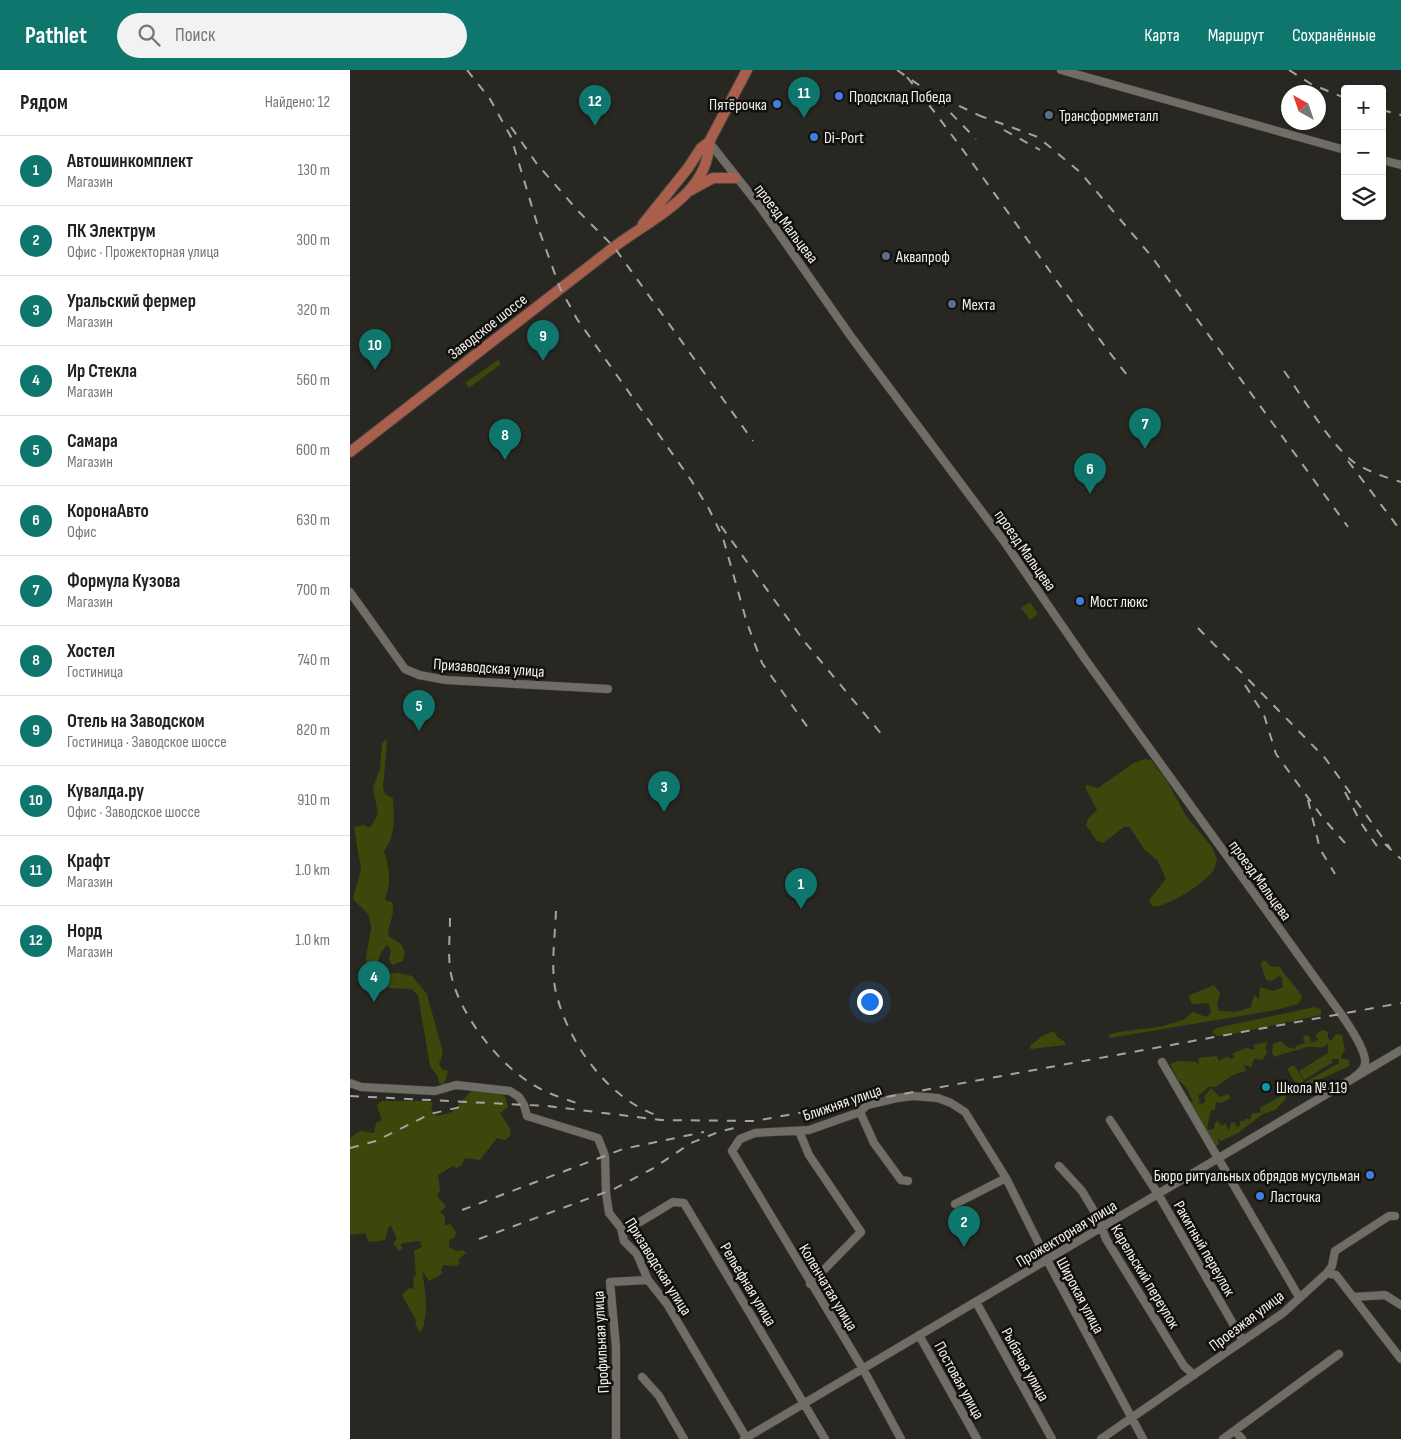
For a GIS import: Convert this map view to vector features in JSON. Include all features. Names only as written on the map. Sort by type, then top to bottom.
[{"type":"main road","name":"Заводское шоссе","points":[[643,225],[688,168],[701,148],[709,142],[747,70]]},
{"type":"main road","name":"Заводское шоссе","points":[[350,452],[643,225],[657,218],[690,191],[709,156],[709,142]]},
{"type":"main road","points":[[690,191],[713,178],[735,178]]},
{"type":"street","points":[[1061,70],[1341,149]]},
{"type":"street","name":"проезд Мальцева","points":[[709,142],[735,178],[761,208],[852,338],[1003,540],[1085,660],[1341,1014],[1357,1040],[1365,1061],[1362,1070],[1352,1079]]},
{"type":"street","points":[[1386,161],[1401,165]]},
{"type":"street","name":"Призаводская улица","points":[[350,592],[405,669],[419,675],[446,680],[608,689]]},
{"type":"street","name":"Прожекторная улица","points":[[746,1438],[1401,1050]]},
{"type":"street","points":[[1162,1062],[1235,1184],[1241,1201],[1299,1297]]},
{"type":"street","name":"Призаводская улица","points":[[350,1083],[361,1087],[435,1091],[456,1085],[510,1091],[522,1101],[527,1116],[598,1138],[605,1156],[606,1193],[609,1213],[621,1228],[624,1241],[637,1254],[648,1280],[667,1304],[746,1438]]},
{"type":"street","name":"Ближняя улица","points":[[732,1151],[740,1139],[755,1133],[809,1130],[860,1112],[867,1105],[897,1098],[913,1096],[938,1098]]},
{"type":"street","name":"Широкая улица","points":[[938,1098],[964,1112],[1006,1178],[1047,1260],[1143,1439]]},
{"type":"street","points":[[860,1112],[874,1143],[901,1180],[908,1181]]},
{"type":"street","name":"Ракитный переулок","points":[[1110,1120],[1158,1194],[1243,1341]]},
{"type":"street","points":[[799,1130],[808,1155],[861,1232],[810,1284]]},
{"type":"street","name":"Коленчатая улица","points":[[732,1151],[810,1284],[863,1369],[901,1439]]},
{"type":"street","name":"Карельский переулок","points":[[1059,1166],[1082,1191],[1098,1218],[1101,1228],[1184,1366],[1194,1375]]},
{"type":"street","points":[[955,1204],[1006,1178]]},
{"type":"street","name":"Рельефная улица","points":[[621,1228],[640,1222],[673,1202],[684,1203],[825,1439]]},
{"type":"street","name":"Проезжая улица","points":[[1101,1439],[1283,1313],[1332,1266],[1335,1251],[1389,1216],[1395,1216]]},
{"type":"street","points":[[1326,1273],[1336,1275],[1401,1359]]},
{"type":"street","name":"Профильная улица","points":[[616,1439],[616,1347],[610,1282],[648,1280]]},
{"type":"street","points":[[1354,1296],[1385,1295],[1401,1305]]},
{"type":"street","name":"Рыбачья улица","points":[[976,1302],[1052,1439]]},
{"type":"street","name":"Постовая улица","points":[[919,1335],[977,1439]]},
{"type":"street","points":[[1223,1439],[1338,1354]]},
{"type":"street","points":[[642,1377],[659,1396],[684,1439]]},
{"type":"street","points":[[1235,1431],[1242,1439]]},
{"type":"green space","points":[[498,360],[501,364],[469,388],[465,383]]},
{"type":"green space","points":[[1030,602],[1038,614],[1030,620],[1021,608]]},
{"type":"green space","points":[[386,739],[383,788],[385,794],[393,798],[394,812],[391,839],[384,851],[389,874],[385,898],[386,901],[392,902],[393,906],[388,936],[400,943],[405,952],[403,961],[392,965],[389,959],[391,949],[387,945],[379,957],[378,972],[412,976],[427,994],[443,1053],[439,1064],[442,1069],[448,1071],[444,1085],[439,1083],[438,1077],[430,1066],[418,995],[411,989],[388,988],[379,980],[369,982],[366,958],[371,928],[369,915],[353,899],[361,869],[354,827],[364,825],[370,828],[378,814],[373,788],[380,769],[382,743]]},
{"type":"green space","points":[[1144,759],[1151,760],[1167,781],[1186,816],[1212,847],[1217,859],[1213,871],[1202,882],[1175,899],[1158,906],[1152,906],[1149,900],[1166,879],[1158,861],[1144,849],[1130,827],[1124,827],[1103,843],[1097,841],[1086,825],[1088,819],[1097,810],[1085,787],[1086,785],[1098,788],[1132,764]]},
{"type":"green space","points":[[1262,961],[1266,961],[1270,966],[1280,967],[1302,998],[1298,1004],[1276,1010],[1110,1038],[1108,1035],[1159,1027],[1183,1020],[1193,1012],[1206,1017],[1211,1013],[1209,1003],[1192,1004],[1189,998],[1190,995],[1214,985],[1220,993],[1217,1005],[1219,1011],[1236,1012],[1251,1007],[1254,995],[1259,999],[1260,987],[1273,991],[1283,987],[1280,976],[1271,981],[1266,980],[1261,964]]},
{"type":"green space","points":[[1315,1007],[1321,1009],[1321,1015],[1227,1035],[1217,1036],[1212,1032],[1216,1028]]},
{"type":"green space","points":[[1323,1030],[1328,1032],[1328,1038],[1331,1041],[1336,1034],[1342,1035],[1345,1050],[1340,1058],[1349,1060],[1349,1066],[1315,1082],[1299,1094],[1286,1096],[1286,1099],[1275,1110],[1263,1114],[1238,1133],[1221,1141],[1218,1137],[1219,1144],[1215,1147],[1189,1101],[1193,1102],[1186,1087],[1178,1080],[1170,1064],[1179,1061],[1196,1062],[1199,1065],[1198,1058],[1217,1056],[1219,1061],[1227,1057],[1232,1059],[1235,1056],[1231,1054],[1246,1048],[1255,1050],[1253,1045],[1268,1042],[1265,1048],[1267,1053],[1262,1060],[1254,1059],[1251,1067],[1244,1065],[1246,1071],[1235,1074],[1215,1087],[1210,1086],[1198,1096],[1200,1102],[1196,1102],[1202,1104],[1206,1101],[1204,1097],[1211,1088],[1220,1097],[1228,1094],[1231,1098],[1222,1103],[1216,1102],[1215,1110],[1211,1110],[1207,1128],[1209,1130],[1215,1128],[1214,1125],[1217,1121],[1222,1126],[1225,1123],[1229,1131],[1231,1123],[1234,1122],[1237,1127],[1240,1126],[1240,1121],[1244,1121],[1246,1118],[1250,1120],[1252,1113],[1261,1113],[1260,1108],[1339,1063],[1339,1059],[1331,1059],[1333,1062],[1304,1080],[1299,1071],[1328,1053],[1328,1043],[1324,1047],[1307,1047],[1275,1057],[1272,1054],[1273,1044],[1281,1041],[1287,1047],[1295,1049],[1296,1046],[1305,1043],[1303,1039],[1305,1035],[1310,1037],[1311,1043],[1319,1040],[1316,1037],[1317,1033]]},
{"type":"green space","points":[[1054,1031],[1057,1037],[1065,1042],[1065,1045],[1030,1049],[1030,1046],[1042,1036]]},
{"type":"green space","points":[[1294,1065],[1304,1081],[1297,1086],[1287,1069]]},
{"type":"green space","points":[[472,1090],[498,1092],[505,1097],[508,1107],[500,1113],[511,1130],[510,1136],[505,1140],[497,1138],[480,1160],[465,1158],[462,1165],[457,1168],[453,1166],[438,1175],[440,1191],[437,1196],[446,1206],[440,1212],[445,1217],[445,1226],[450,1224],[456,1232],[455,1237],[449,1240],[449,1247],[457,1251],[463,1250],[466,1253],[458,1260],[460,1263],[456,1266],[444,1265],[441,1269],[442,1274],[429,1281],[422,1271],[426,1311],[420,1333],[415,1323],[416,1320],[402,1295],[409,1288],[414,1289],[413,1279],[416,1275],[414,1251],[422,1247],[420,1241],[403,1243],[400,1245],[403,1248],[399,1251],[393,1243],[397,1239],[391,1226],[388,1228],[385,1240],[369,1242],[365,1233],[350,1235],[350,1138],[360,1131],[374,1133],[376,1123],[382,1120],[377,1106],[381,1101],[428,1101],[433,1103],[431,1109],[437,1116],[452,1112]]},
{"type":"railway","points":[[467,70],[490,99],[511,137],[539,230],[560,288],[577,319],[691,480],[709,509],[723,538],[747,623],[762,663],[811,732]]},
{"type":"railway","points":[[897,70],[929,92],[985,118]]},
{"type":"railway","points":[[1289,70],[1311,84],[1341,96]]},
{"type":"railway","points":[[907,77],[963,150],[1071,301],[1127,375]]},
{"type":"railway","points":[[938,100],[976,139]]},
{"type":"railway","points":[[1386,111],[1401,115]]},
{"type":"railway","points":[[978,115],[1038,137],[1080,172],[1152,257],[1348,527]]},
{"type":"railway","points":[[511,127],[537,164],[579,212],[614,247],[753,441]]},
{"type":"railway","points":[[1004,130],[1040,150]]},
{"type":"railway","points":[[1284,371],[1317,420],[1346,455],[1366,469],[1401,482]]},
{"type":"railway","points":[[1348,461],[1401,531]]},
{"type":"railway","points":[[721,526],[804,641],[883,736]]},
{"type":"railway","points":[[1198,628],[1325,758],[1390,848]]},
{"type":"railway","points":[[1245,685],[1264,715],[1276,754],[1323,818],[1345,843]]},
{"type":"railway","points":[[1345,792],[1361,823],[1381,852]]},
{"type":"railway","points":[[1308,800],[1320,849],[1335,874]]},
{"type":"railway","points":[[1385,844],[1401,859]]},
{"type":"railway","points":[[556,911],[553,960],[554,979],[560,1008],[568,1027],[591,1064],[605,1081],[638,1107],[656,1115]]},
{"type":"railway","points":[[450,918],[449,962],[454,984],[460,1000],[480,1034],[505,1063],[519,1075],[544,1091],[582,1105]]},
{"type":"railway","points":[[350,1096],[547,1106],[661,1120],[755,1121],[1401,1003]]},
{"type":"railway","points":[[350,1148],[376,1141],[430,1114],[465,1106]]},
{"type":"railway","points":[[479,1239],[614,1189],[652,1169],[691,1143],[721,1131],[739,1127]]},
{"type":"railway","points":[[462,1210],[623,1149],[704,1132]]},
{"type":"place","name":"Продсклад Победа","points":[[839,96]]},
{"type":"place","name":"Пятёрочка","points":[[777,104]]},
{"type":"place","name":"Трансформметалл","points":[[1049,115]]},
{"type":"place","name":"Крафт","points":[[804,118]]},
{"type":"place","name":"Норд","points":[[595,126]]},
{"type":"place","name":"Di-Port","points":[[814,137]]},
{"type":"place","name":"Аквапроф","points":[[886,256]]},
{"type":"place","name":"Мехта","points":[[952,304]]},
{"type":"place","name":"Отель на Заводском","points":[[543,361]]},
{"type":"place","name":"Кувалда.ру","points":[[375,370]]},
{"type":"place","name":"Формула Кузова","points":[[1145,449]]},
{"type":"place","name":"Хостел","points":[[505,460]]},
{"type":"place","name":"КоронаАвто","points":[[1090,494]]},
{"type":"place","name":"Мост люкс","points":[[1080,601]]},
{"type":"place","name":"Самара","points":[[419,731]]},
{"type":"place","name":"Уральский фермер","points":[[664,812]]},
{"type":"place","name":"Автошинкомплект","points":[[801,909]]},
{"type":"place","name":"Ир Стекла","points":[[374,1002]]},
{"type":"place","name":"Школа № 119","points":[[1266,1087]]},
{"type":"place","name":"Бюро ритуальных обрядов мусульман","points":[[1370,1175]]},
{"type":"place","name":"Ласточка","points":[[1260,1196]]},
{"type":"place","name":"ПК Электрум","points":[[964,1247]]}]
